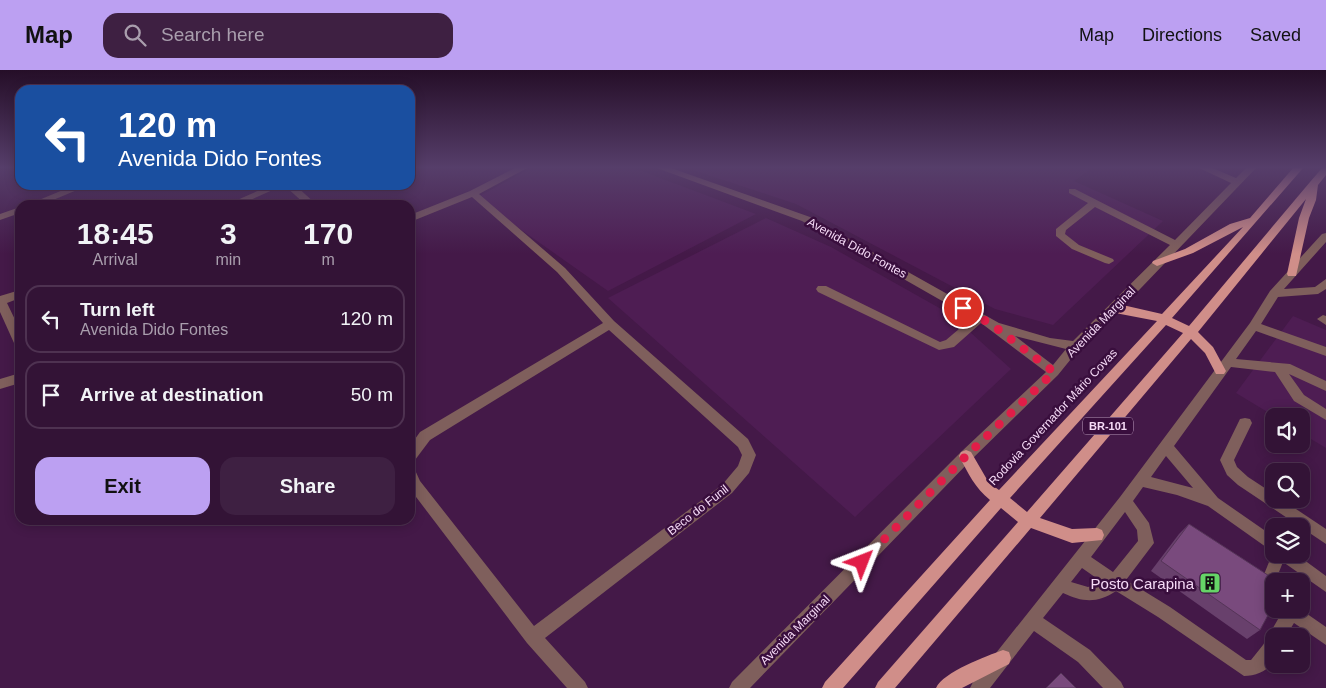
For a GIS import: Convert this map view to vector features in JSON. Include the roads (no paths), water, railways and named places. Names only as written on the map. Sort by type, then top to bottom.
[{"type":"main road","name":"Rodovia Governador Mário Covas","points":[[831,688],[890,626],[999,500],[1166,320],[1275,196]]},
{"type":"main road","name":"BR-101","points":[[884,688],[1190,333],[1302,196]]},
{"type":"main road","points":[[1292,274],[1304,218],[1311,196]]},
{"type":"main road","points":[[1157,264],[1189,252],[1234,226],[1256,219]]},
{"type":"main road","points":[[1114,309],[1144,312],[1166,320],[1190,333],[1223,366]]},
{"type":"main road","points":[[966,456],[984,487],[1027,520],[1072,536],[1097,536]]},
{"type":"main road","points":[[945,688],[976,670],[1003,658]]},
{"type":"street","points":[[415,217],[466,196]]},
{"type":"street","name":"Beco do Funil","points":[[476,196],[561,270],[610,324],[743,443],[749,455],[744,469],[727,489],[533,637]]},
{"type":"street","name":"Avenida Dido Fontes","points":[[741,196],[806,219],[986,320],[1054,372]]},
{"type":"street","points":[[1080,196],[1176,244]]},
{"type":"street","name":"Avenida Marginal","points":[[738,688],[966,456],[1054,372],[1075,346],[1114,309],[1223,196]]},
{"type":"street","points":[[1094,203],[1061,229],[1060,234],[1070,244],[1109,261]]},
{"type":"street","points":[[0,217],[15,212]]},
{"type":"street","points":[[979,688],[1125,501],[1254,326],[1274,294],[1326,236]]},
{"type":"street","points":[[1274,294],[1318,290],[1326,283]]},
{"type":"street","points":[[822,289],[939,346],[950,344],[986,320]]},
{"type":"street","points":[[15,296],[0,302],[15,333]]},
{"type":"street","name":"Avenida Dido Fontes","points":[[986,320],[1050,342],[1075,346]]},
{"type":"street","points":[[415,449],[425,436],[610,324]]},
{"type":"street","points":[[1254,326],[1326,352]]},
{"type":"street","points":[[1223,366],[1278,367],[1300,373],[1326,386]]},
{"type":"street","points":[[1278,367],[1299,398],[1326,415]]},
{"type":"street","points":[[0,384],[15,380]]},
{"type":"street","points":[[1245,423],[1227,460],[1232,471],[1243,481],[1326,537]]},
{"type":"street","points":[[1165,445],[1213,502],[1265,540]]},
{"type":"street","points":[[1139,480],[1178,489],[1213,502]]},
{"type":"street","points":[[415,485],[533,637],[579,688]]},
{"type":"street","points":[[1060,584],[1076,593],[1089,596],[1106,590],[1115,582],[1146,543],[1144,528],[1125,501]]},
{"type":"street","points":[[1080,558],[1164,612],[1244,668],[1255,668],[1265,656]]},
{"type":"street","points":[[1295,563],[1326,585]]},
{"type":"street","points":[[1299,618],[1326,637]]},
{"type":"street","points":[[1032,620],[1084,656],[1115,688]]},
{"type":"place","name":"Posto Carapina","points":[[1210,583]]}]
